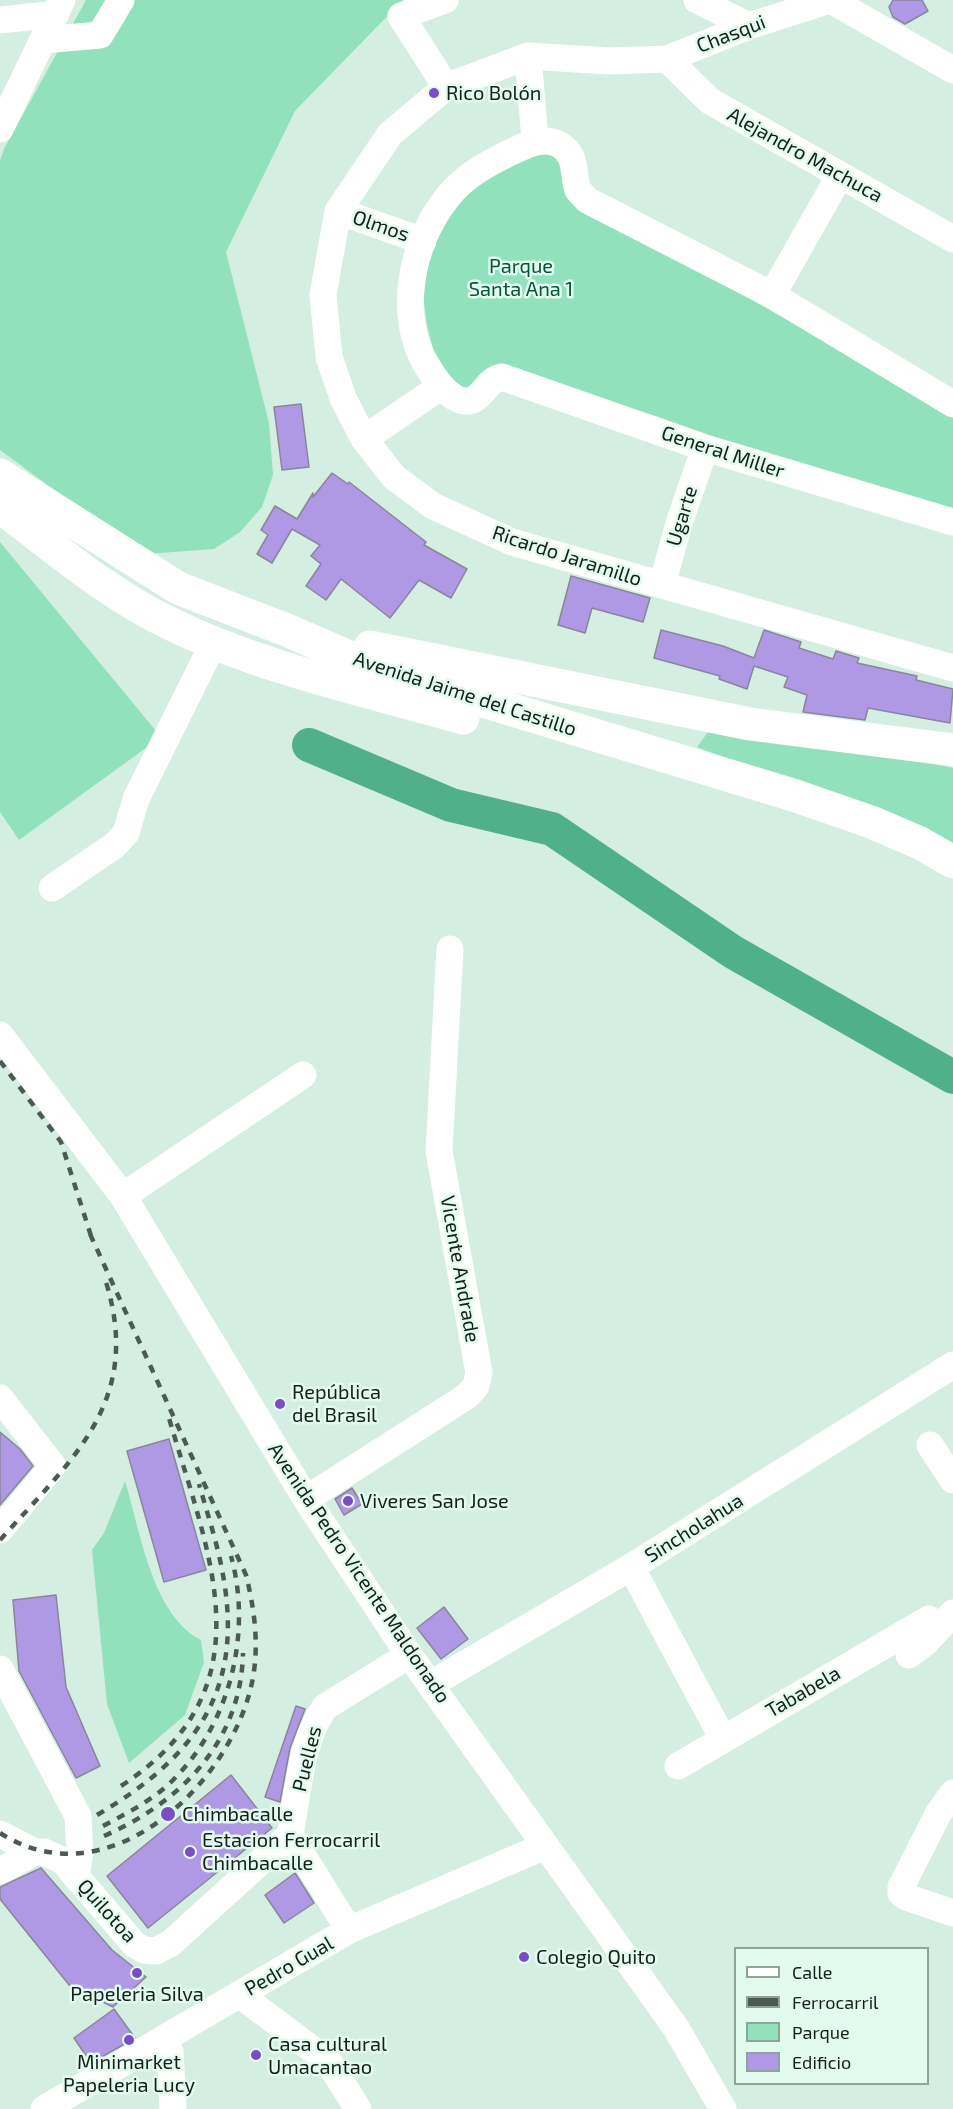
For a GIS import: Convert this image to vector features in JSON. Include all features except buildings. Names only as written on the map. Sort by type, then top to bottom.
[{"type":"main road","name":"Avenida Jaime del Castillo","points":[[0,475],[178,588],[289,631],[374,668],[793,795],[871,822],[920,843],[953,862]]},
{"type":"main road","name":"Avenida Jaime del Castillo","points":[[5,519],[142,609],[169,624],[214,642],[313,676],[657,773],[842,833],[897,855],[953,885]]},
{"type":"main road","points":[[289,631],[750,724],[953,750]]},
{"type":"street","points":[[43,40],[100,35],[122,0]]},
{"type":"street","points":[[445,0],[401,16],[446,87]]},
{"type":"street","points":[[697,0],[749,26]]},
{"type":"street","points":[[831,0],[953,70]]},
{"type":"street","name":"Chasqui","points":[[667,59],[749,26],[831,0]]},
{"type":"street","points":[[0,129],[59,7]]},
{"type":"street","points":[[0,20],[59,7]]},
{"type":"street","points":[[528,56],[535,140]]},
{"type":"street","name":"Ricardo Jaramillo","points":[[667,59],[609,61],[528,56],[446,87],[390,134],[338,211],[323,295],[329,357],[343,398],[364,439],[394,477],[434,506],[512,542],[953,668]]},
{"type":"street","name":"Alejandro Machuca","points":[[667,59],[710,101],[953,239]]},
{"type":"street","points":[[364,439],[440,387],[422,358],[411,330],[410,295],[423,241],[446,199],[478,168],[535,140],[559,145],[573,159],[578,190],[587,200],[772,295],[953,404]]},
{"type":"street","points":[[772,295],[840,175]]},
{"type":"street","name":"Olmos","points":[[338,211],[423,241]]},
{"type":"street","name":"General Miller","points":[[440,387],[469,402],[495,378],[502,378],[705,448],[953,522]]},
{"type":"street","name":"Ugarte","points":[[662,585],[680,520],[705,448]]},
{"type":"street","points":[[52,888],[115,844],[126,833],[136,799],[214,642]]},
{"type":"street","name":"Vicente Andrade","points":[[306,1499],[467,1396],[479,1373],[439,1151],[450,949]]},
{"type":"street","name":"Avenida Pedro Vicente Maldonado","points":[[0,1035],[123,1196],[306,1499],[408,1655],[676,2028],[723,2109]]},
{"type":"street","points":[[123,1196],[303,1075]]},
{"type":"street","name":"Sincholahua","points":[[431,1684],[947,1378]]},
{"type":"street","points":[[0,1530],[53,1466],[4,1411]]},
{"type":"street","points":[[930,1444],[953,1480]]},
{"type":"street","points":[[631,1567],[723,1739]]},
{"type":"street","points":[[909,1655],[926,1642],[941,1616]]},
{"type":"street","name":"Tababela","points":[[678,1766],[941,1616]]},
{"type":"street","name":"Puelles","points":[[290,1835],[308,1742],[317,1718],[337,1699],[408,1655]]},
{"type":"street","points":[[0,1668],[78,1816],[80,1852],[76,1877]]},
{"type":"street","points":[[953,1793],[938,1814],[901,1887],[901,1893],[906,1897],[953,1913]]},
{"type":"street","name":"Quilotoa","points":[[0,1834],[35,1852],[55,1856],[134,1944],[144,1950],[156,1951],[171,1943],[290,1835]]},
{"type":"street","points":[[290,1835],[350,1930]]},
{"type":"street","name":"Pedro Gual","points":[[44,2109],[350,1930],[545,1846]]},
{"type":"street","points":[[0,1871],[35,1852]]},
{"type":"street","points":[[240,1995],[328,2061],[358,2109]]},
{"type":"street","points":[[163,2040],[170,2052],[173,2109]]},
{"type":"green space","points":[[86,0],[403,0],[295,111],[226,252],[269,423],[273,475],[262,507],[240,532],[214,549],[146,554],[120,538],[0,450],[0,161],[4,149]]},
{"type":"green space","name":"Parque Santa Ana 1","points":[[541,150],[566,160],[574,198],[953,415],[953,514],[753,451],[656,416],[491,367],[458,397],[438,368],[427,325],[423,296],[429,256],[442,220],[477,182]]},
{"type":"green space","points":[[0,542],[161,737],[19,840],[0,812]]},
{"type":"green space","points":[[708,732],[864,749],[953,768],[953,853],[929,838],[697,747]]},
{"type":"green space","points":[[125,1481],[150,1570],[159,1592],[184,1628],[201,1640],[204,1662],[185,1715],[129,1763],[107,1704],[92,1550],[104,1533]]},
{"type":"waterway","points":[[309,745],[451,805],[552,829],[733,952],[953,1077]]},
{"type":"railway","points":[[0,1061],[61,1142],[92,1239]]},
{"type":"railway","points":[[0,1833],[40,1850],[81,1853],[120,1843],[156,1823],[189,1796],[217,1762],[238,1725],[254,1673],[255,1631],[246,1575],[90,1234]]},
{"type":"railway","points":[[0,1540],[75,1454],[94,1426],[108,1395],[115,1362],[115,1324],[106,1282]]},
{"type":"railway","points":[[121,1786],[168,1748],[197,1707],[213,1663],[216,1617],[211,1570],[169,1418]]},
{"type":"railway","points":[[97,1815],[130,1794],[184,1747],[203,1720],[217,1691],[225,1658],[228,1622],[222,1569],[199,1484]]},
{"type":"railway","points":[[103,1826],[141,1805],[167,1786],[194,1755],[210,1730],[223,1702],[232,1674],[237,1644],[239,1614],[237,1585],[231,1556]]},
{"type":"railway","points":[[104,1836],[158,1806],[202,1765],[218,1741],[231,1714],[240,1685],[243,1653]]},
{"type":"place","name":"Rico Bolón","points":[[434,93]]},
{"type":"place","name":"República del Brasil","points":[[280,1404]]},
{"type":"place","name":"Viveres San Jose","points":[[348,1501]]},
{"type":"place","name":"Chimbacalle","points":[[168,1814]]},
{"type":"place","name":"Estacion Ferrocarril Chimbacalle","points":[[190,1852]]},
{"type":"place","name":"Colegio Quito","points":[[524,1957]]},
{"type":"place","name":"Papeleria Silva","points":[[137,1973]]},
{"type":"place","name":"Minimarket Papeleria Lucy","points":[[129,2040]]},
{"type":"place","name":"Casa cultural Umacantao","points":[[256,2055]]}]
